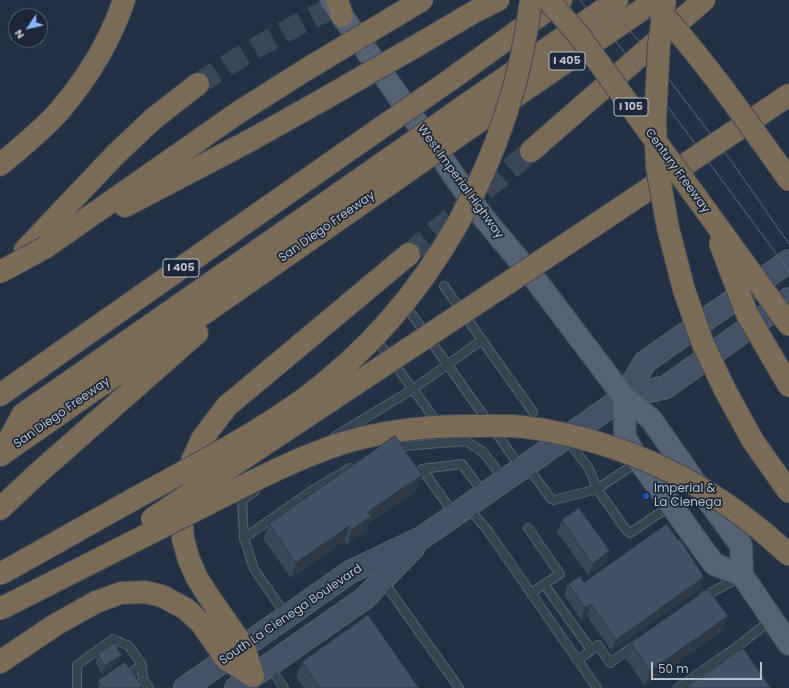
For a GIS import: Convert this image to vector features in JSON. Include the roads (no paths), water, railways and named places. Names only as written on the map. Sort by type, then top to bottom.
[{"type":"highway","points":[[0,165],[61,110],[90,70],[112,29],[124,0]]},
{"type":"highway","points":[[46,247],[239,112],[422,0]]},
{"type":"highway","points":[[0,272],[249,141],[474,12],[498,0]]},
{"type":"highway","points":[[0,574],[255,432],[304,399],[324,383],[384,327],[424,277],[456,228],[486,168],[503,125],[519,70],[531,0]]},
{"type":"highway","name":"Century Freeway","points":[[548,0],[578,34],[789,325]]},
{"type":"highway","name":"I 405","points":[[0,395],[450,80],[561,0]]},
{"type":"highway","points":[[473,113],[617,0]]},
{"type":"highway","points":[[650,0],[789,156]]},
{"type":"highway","name":"San Diego Freeway","points":[[1,456],[278,261],[386,174],[473,113],[656,0]]},
{"type":"highway","points":[[665,0],[659,45],[654,121],[657,167],[668,228],[684,290],[703,344],[726,392],[753,441],[789,492]]},
{"type":"highway","points":[[531,151],[704,0]]},
{"type":"highway","points":[[680,32],[789,180]]},
{"type":"highway","points":[[0,278],[115,155],[153,119],[198,84]]},
{"type":"highway","points":[[0,621],[789,94]]},
{"type":"highway","points":[[1,456],[23,414],[386,174]]},
{"type":"highway","points":[[710,216],[748,314],[789,386]]},
{"type":"highway","points":[[253,678],[244,647],[197,578],[189,560],[183,539],[180,498],[192,461],[202,439],[227,406],[409,254]]},
{"type":"highway","points":[[0,509],[36,475],[278,261]]},
{"type":"highway","points":[[0,609],[286,465],[314,453],[382,434],[449,426],[522,427],[556,432],[624,451],[687,479],[721,499],[770,536],[789,554]]},
{"type":"highway","points":[[0,662],[55,625],[96,602],[121,593],[134,591],[162,596],[186,609],[201,623],[226,659],[253,678]]},
{"type":"main road","name":"West Imperial Highway","points":[[336,5],[483,217],[538,283],[624,397],[651,420],[741,545],[742,575]]},
{"type":"main road","name":"South La Cienega Boulevard","points":[[624,397],[645,362],[789,261]]},
{"type":"main road","name":"South La Cienega Boulevard","points":[[253,678],[360,606],[365,598],[423,538],[469,505],[624,397],[666,387],[789,299]]},
{"type":"main road","points":[[624,397],[625,438],[639,461],[714,564],[742,575],[789,644]]},
{"type":"main road","name":"South La Cienega Boulevard","points":[[184,688],[350,572],[423,538]]},
{"type":"lane","points":[[444,286],[533,412]]},
{"type":"lane","points":[[410,312],[518,471]]},
{"type":"lane","points":[[376,339],[437,422]]},
{"type":"lane","points":[[287,616],[254,569],[244,538],[242,500],[337,435],[413,389],[482,340]]},
{"type":"lane","points":[[566,437],[588,467],[597,489],[627,531],[630,533],[671,505]]},
{"type":"lane","points":[[387,447],[466,441],[518,471],[554,500],[597,489],[639,461]]},
{"type":"lane","points":[[244,538],[313,490],[360,463]]},
{"type":"lane","points":[[469,505],[462,464],[422,469],[469,505],[597,688]]},
{"type":"lane","points":[[528,528],[560,574],[531,593]]},
{"type":"lane","points":[[693,603],[742,575]]},
{"type":"lane","points":[[382,580],[459,688]]},
{"type":"lane","points":[[544,584],[591,650]]},
{"type":"lane","points":[[678,688],[772,620]]},
{"type":"lane","points":[[77,688],[77,665],[113,639],[129,646],[142,665],[140,682],[149,688]]},
{"type":"lane","points":[[578,660],[598,646],[610,663],[642,640]]},
{"type":"lane","points":[[129,674],[142,665]]},
{"type":"lane","points":[[253,678],[284,688]]},
{"type":"tunnel","points":[[198,84],[272,39],[349,0]]},
{"type":"tunnel","points":[[409,254],[531,151]]},
{"type":"tram line","points":[[580,0],[639,69]]},
{"type":"tram line","points":[[602,0],[639,41]]},
{"type":"tram line","points":[[667,77],[732,162],[789,244]]},
{"type":"tram line","points":[[668,107],[789,271]]},
{"type":"place","name":"Imperial & La Cienega","points":[[646,496]]}]
